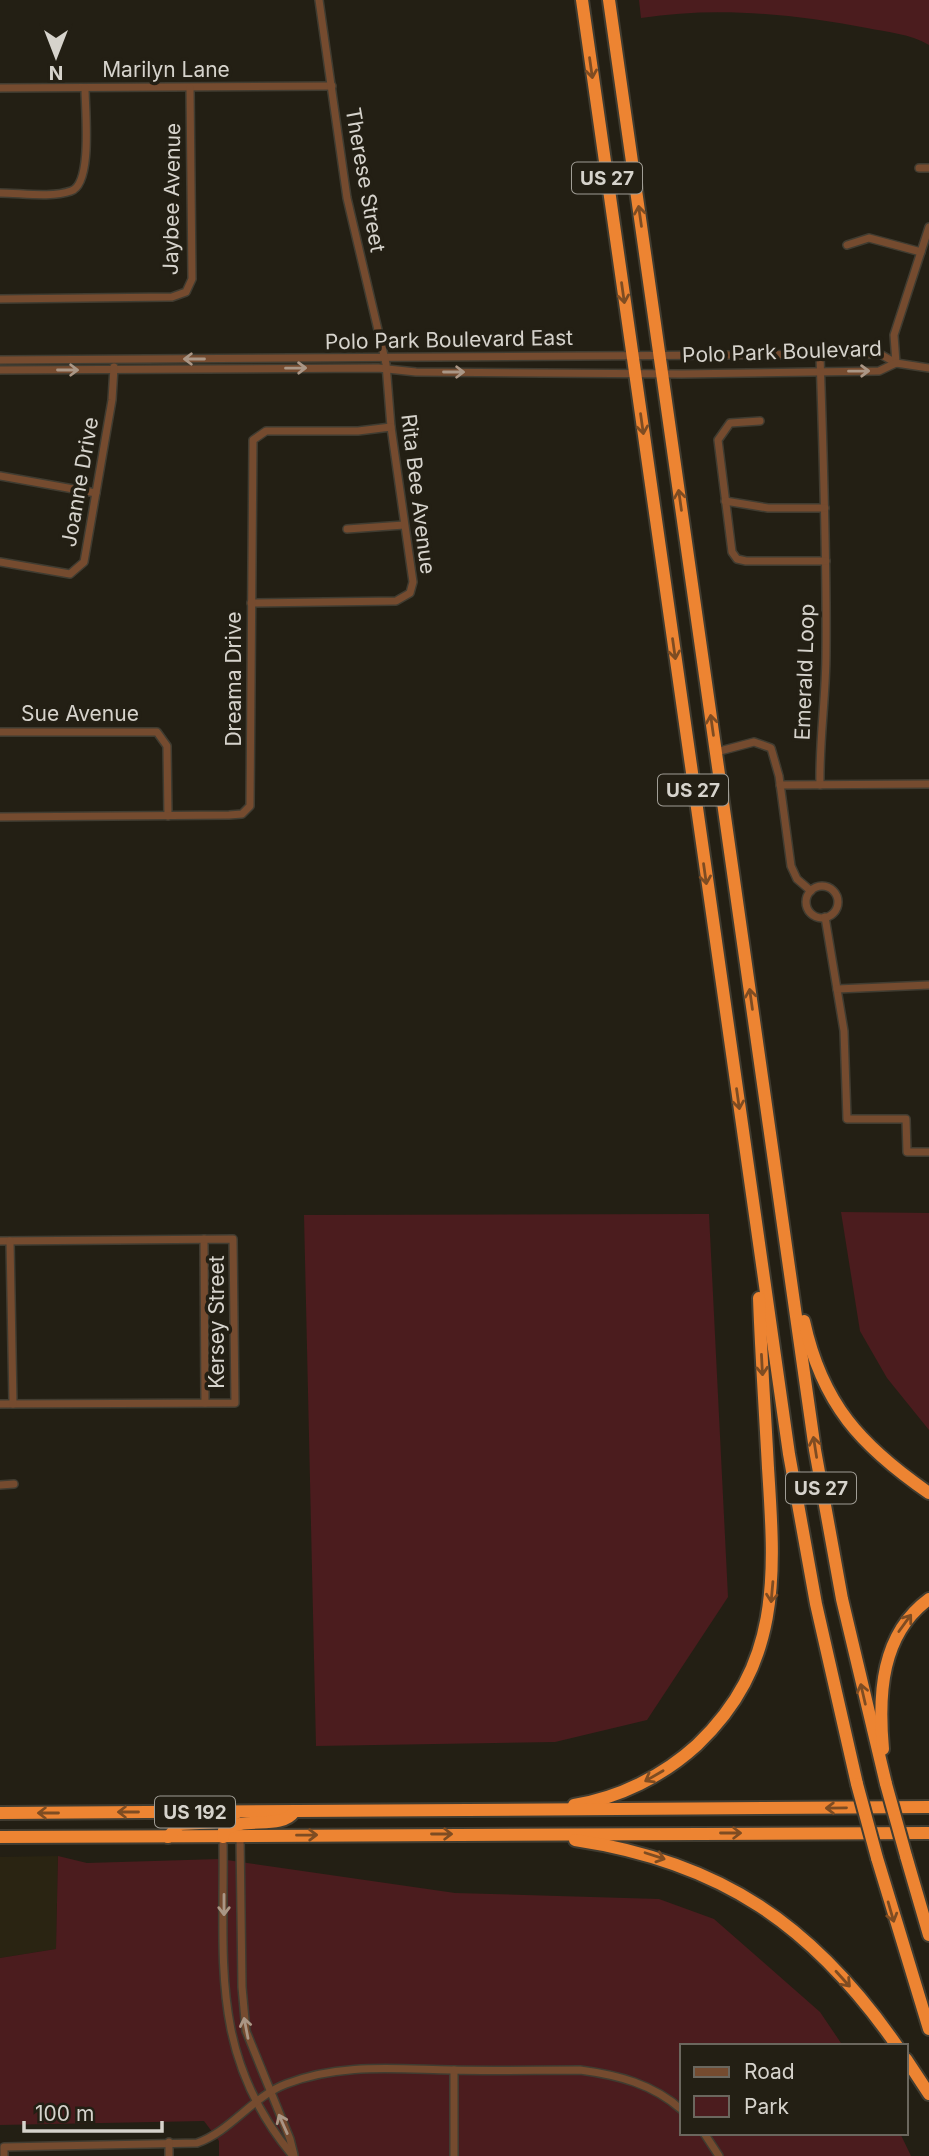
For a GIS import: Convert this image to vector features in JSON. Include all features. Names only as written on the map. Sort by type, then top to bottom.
[{"type":"highway","name":"US 27","points":[[582,0],[755,1223],[805,1551],[857,1784],[907,1965],[929,2029]]},
{"type":"highway","name":"US 27","points":[[609,0],[830,1536],[886,1784],[929,1935]]},
{"type":"highway","points":[[778,1188],[808,1340],[828,1392],[848,1424],[872,1450],[929,1493]]},
{"type":"highway","points":[[500,1811],[586,1803],[621,1792],[654,1776],[687,1754],[716,1724],[740,1692],[757,1659],[768,1622],[774,1571],[755,1223]]},
{"type":"highway","points":[[886,1784],[881,1718],[886,1666],[904,1622],[929,1599]]},
{"type":"highway","points":[[500,1811],[929,1807]]},
{"type":"highway","name":"US 192","points":[[0,1813],[500,1811]]},
{"type":"highway","points":[[168,1837],[180,1824],[219,1822],[237,1812]]},
{"type":"highway","points":[[223,1837],[224,1830],[232,1825],[283,1821],[294,1812]]},
{"type":"highway","points":[[540,1834],[929,1833]]},
{"type":"highway","points":[[540,1834],[642,1852],[696,1871],[740,1893],[785,1923],[823,1957],[859,1996],[895,2044]]},
{"type":"highway","name":"US 192","points":[[0,1837],[540,1834]]},
{"type":"highway","points":[[907,1965],[929,2007]]},
{"type":"highway","points":[[908,2062],[929,2094]]},
{"type":"street","name":"Therese Street","points":[[319,0],[347,198],[385,363]]},
{"type":"street","name":"Marilyn Lane","points":[[0,88],[332,86]]},
{"type":"street","points":[[0,193],[68,192],[79,186],[85,173],[85,88]]},
{"type":"street","name":"Jaybee Avenue","points":[[0,299],[173,298],[186,292],[191,279],[190,88]]},
{"type":"street","points":[[919,168],[929,168]]},
{"type":"street","points":[[896,363],[893,340],[929,227]]},
{"type":"street","points":[[847,245],[869,238],[921,252]]},
{"type":"street","points":[[893,340],[880,354],[896,363]]},
{"type":"street","name":"Polo Park Boulevard East","points":[[0,370],[632,356],[880,354]]},
{"type":"street","name":"Emerald Loop","points":[[820,355],[826,656],[819,733],[820,785]]},
{"type":"street","points":[[745,356],[746,373]]},
{"type":"street","name":"Polo Park Boulevard East","points":[[0,360],[385,363],[635,373]]},
{"type":"street","name":"Joanne Drive","points":[[0,562],[63,574],[76,572],[84,562],[112,400],[114,360]]},
{"type":"street","name":"Rita Bee Avenue","points":[[251,603],[396,601],[410,593],[413,582],[391,427],[385,363]]},
{"type":"street","name":"Polo Park Boulevard","points":[[635,373],[879,371],[896,363],[929,369]]},
{"type":"street","points":[[760,421],[730,423],[719,436],[717,449],[733,552],[737,559],[825,561]]},
{"type":"street","name":"Dreama Drive","points":[[0,817],[242,814],[250,806],[253,440],[266,431],[358,431],[391,427]]},
{"type":"street","points":[[0,476],[96,493]]},
{"type":"street","points":[[725,501],[768,508],[825,508]]},
{"type":"street","points":[[347,529],[404,525]]},
{"type":"street","name":"Sue Avenue","points":[[0,732],[157,732],[167,746],[168,816]]},
{"type":"street","points":[[716,752],[762,743],[771,748],[780,785],[791,866],[797,879],[811,891]]},
{"type":"street","points":[[780,785],[929,784]]},
{"type":"street","points":[[826,886],[835,892],[837,907],[825,917],[815,916],[808,909],[806,900],[811,891],[826,886]]},
{"type":"street","points":[[825,917],[844,1031],[847,1119],[906,1119],[907,1152],[929,1152]]},
{"type":"street","points":[[837,989],[929,985]]},
{"type":"street","points":[[204,1239],[205,1403]]},
{"type":"street","name":"Kersey Street","points":[[0,1241],[233,1239],[235,1403],[0,1404]]},
{"type":"street","points":[[10,1241],[13,1404]]},
{"type":"street","points":[[0,1485],[14,1485]]},
{"type":"street","points":[[240,1836],[242,1987],[246,2031],[290,2139],[294,2156]]},
{"type":"street","points":[[223,1837],[225,1986],[232,2044],[239,2066],[256,2099],[294,2156]]},
{"type":"street","points":[[225,1986],[242,1987]]},
{"type":"street","points":[[4,2156],[4,2147],[197,2143],[208,2139],[256,2099],[269,2092],[317,2074],[360,2068],[580,2070],[614,2074],[648,2086],[680,2109]]},
{"type":"street","points":[[454,2070],[454,2156]]},
{"type":"street","points":[[705,2135],[719,2156]]},
{"type":"street","points":[[169,2142],[169,2156]]},
{"type":"shaded area","points":[[58,1856],[56,1949],[0,1958],[0,1857]]},
{"type":"green space","points":[[639,0],[929,0],[929,45],[891,32],[754,13],[669,14],[641,18]]},
{"type":"green space","points":[[841,1212],[929,1213],[929,1430],[887,1378],[860,1331]]},
{"type":"green space","points":[[709,1214],[728,1597],[647,1720],[555,1742],[316,1746],[304,1215]]},
{"type":"green space","points":[[58,1856],[87,1863],[220,1859],[455,1893],[659,1899],[714,1919],[820,2012],[842,2044],[680,2044],[680,2135],[901,2135],[911,2156],[219,2156],[219,2141],[204,2121],[0,2125],[0,1958],[56,1949]]}]
